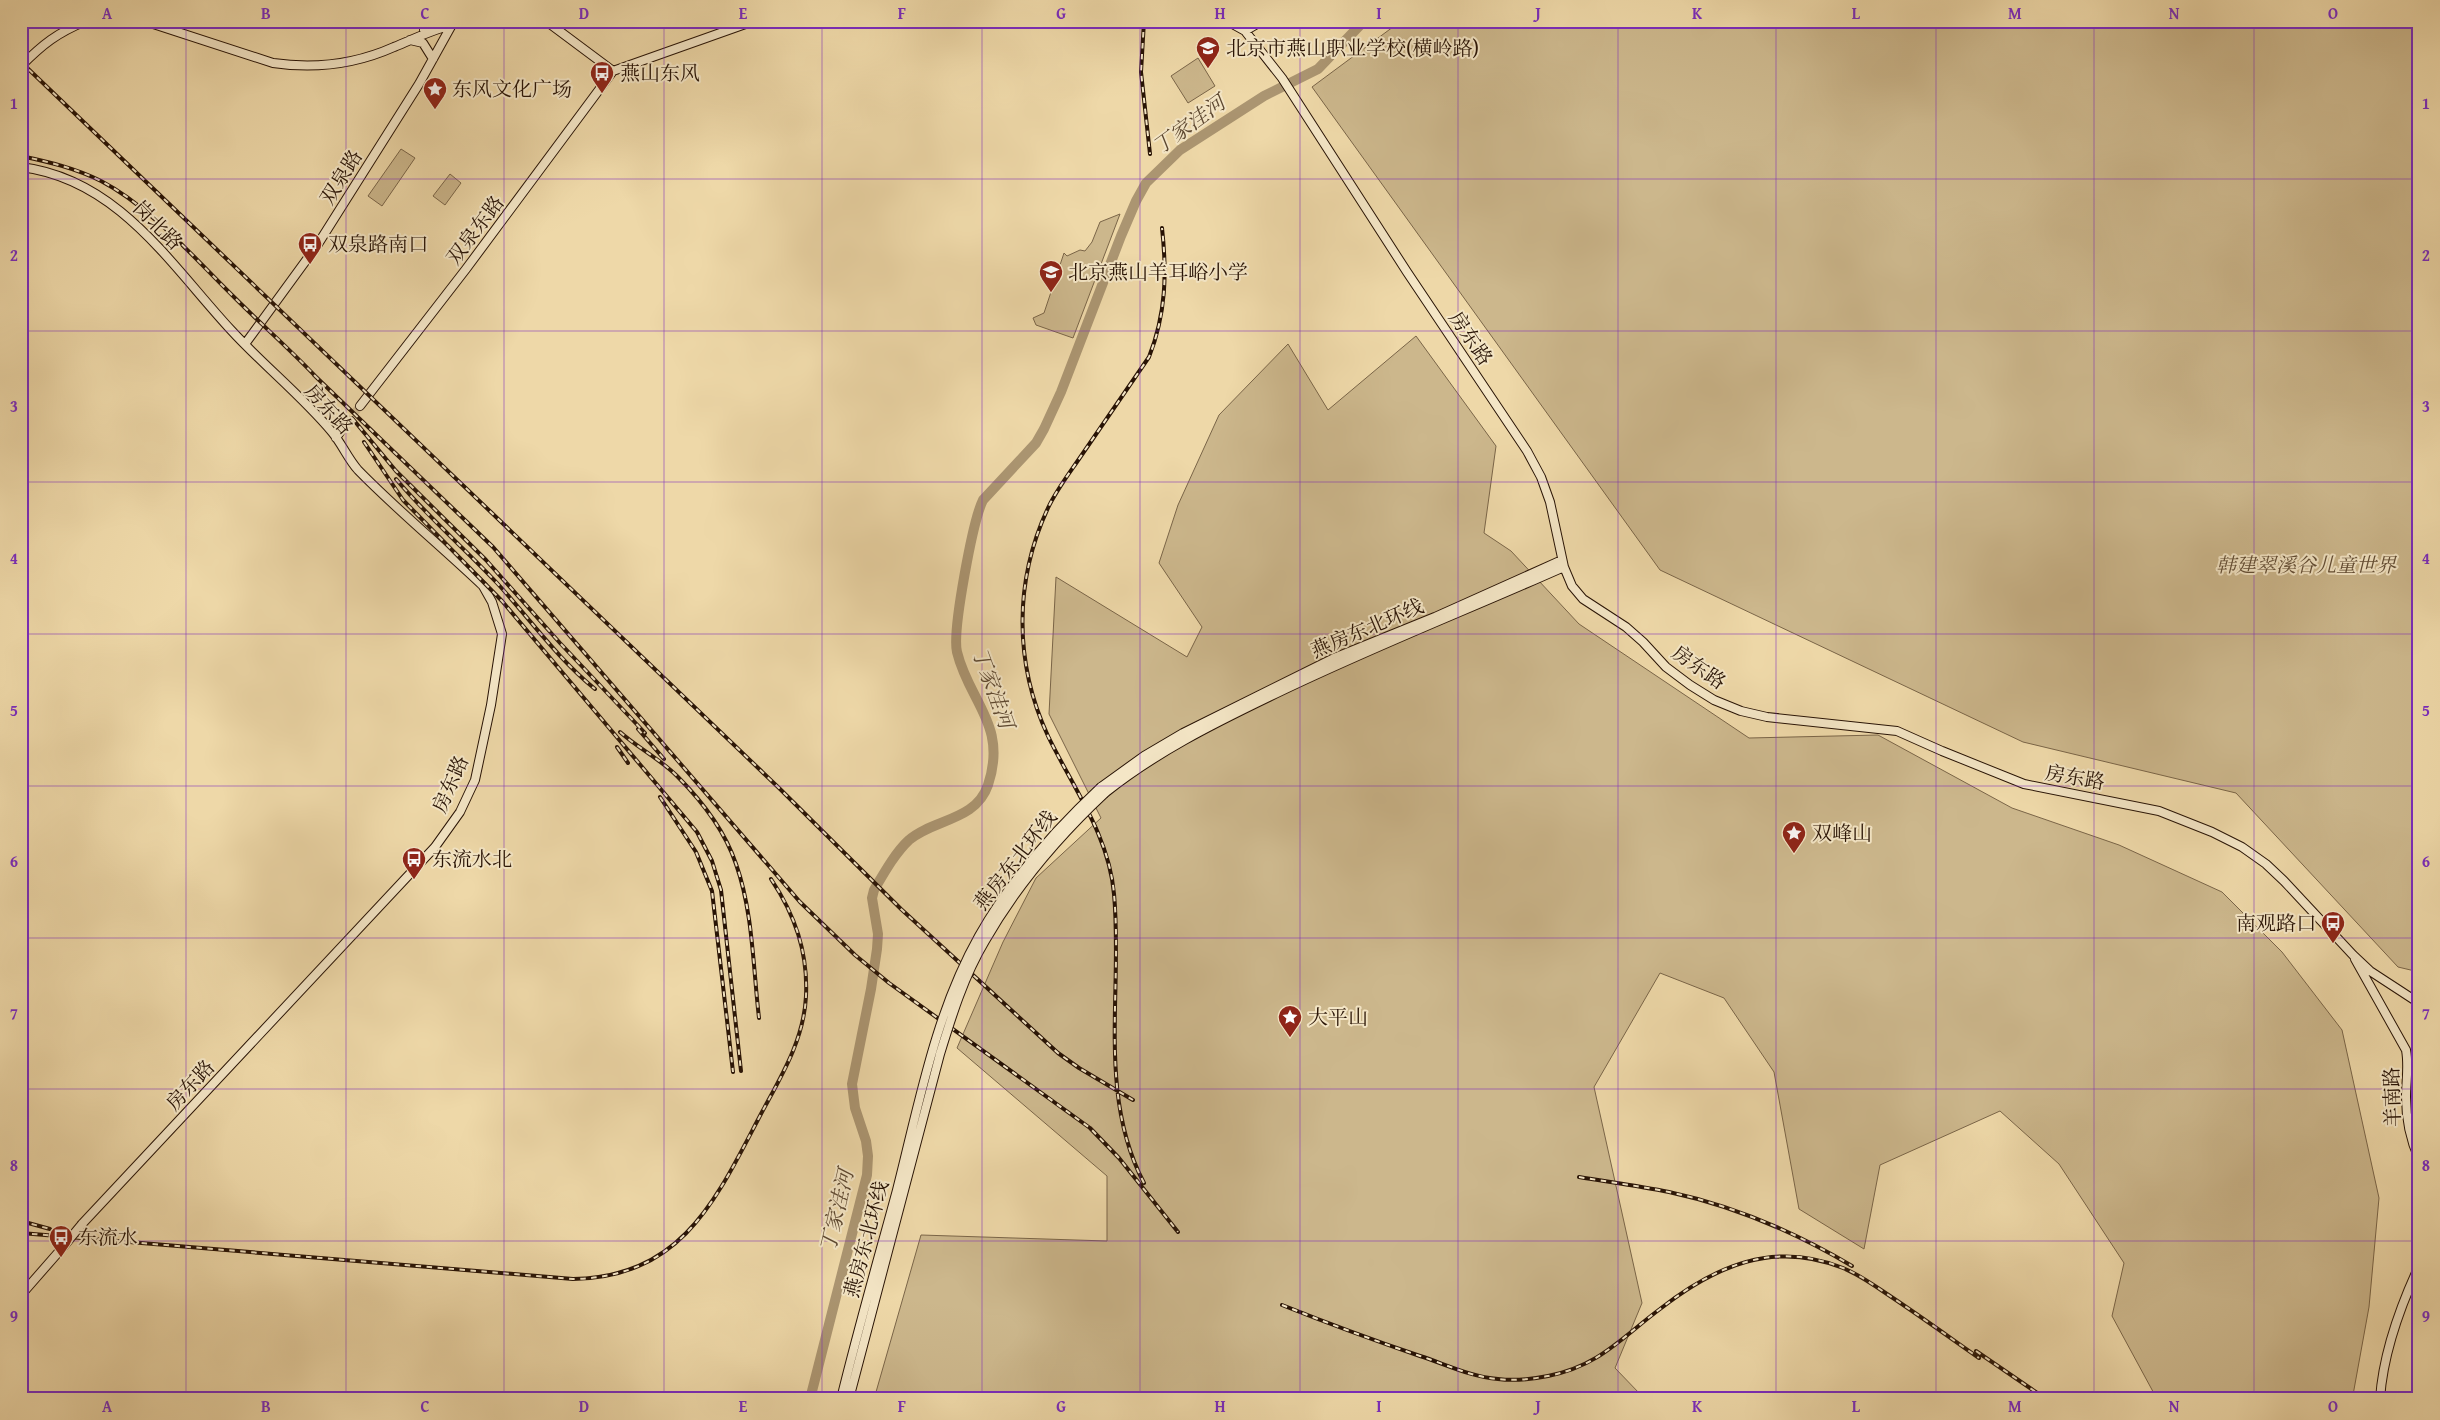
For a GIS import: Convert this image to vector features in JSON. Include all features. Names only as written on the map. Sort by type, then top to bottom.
[{"type":"main road","points":[[21,66],[44,42],[86,21]]},
{"type":"main road","points":[[144,21],[273,63],[291,66],[346,62],[378,53],[430,30],[453,23]]},
{"type":"main road","points":[[410,40],[435,21]]},
{"type":"main road","points":[[546,21],[613,71],[754,21]]},
{"type":"main road","name":"房东路","points":[[1228,21],[1245,31],[1282,78],[1407,272],[1527,451],[1541,476],[1550,502],[1563,564],[1572,586],[1583,599],[1626,627],[1666,667],[1690,685],[1714,700],[1741,712],[1768,717],[1898,731],[1942,752],[2024,784],[2158,811],[2242,846],[2284,881],[2353,956],[2370,971],[2419,1003]]},
{"type":"main road","points":[[1245,31],[1262,21]]},
{"type":"main road","name":"双泉路","points":[[245,344],[318,244],[433,59],[453,23]]},
{"type":"main road","points":[[410,40],[423,43],[433,59]]},
{"type":"main road","name":"双泉东路","points":[[360,406],[472,262],[613,71]]},
{"type":"main road","name":"岗北路","points":[[21,167],[72,181],[103,197],[121,211],[164,253],[245,344]]},
{"type":"main road","name":"房东路","points":[[21,1295],[82,1224],[435,847],[460,812],[475,780],[491,705],[502,634],[492,602],[483,586],[357,468],[336,438],[245,344]]},
{"type":"main road","points":[[336,438],[346,423]]},
{"type":"main road","name":"燕房东北环线","points":[[841,1399],[916,1111],[949,999],[979,935],[1046,841],[1103,790],[1146,762],[1245,709],[1347,659],[1563,564]]},
{"type":"main road","name":"燕房东北环线","points":[[849,1399],[940,1054],[956,1003],[985,941],[1021,886],[1056,842],[1103,790]]},
{"type":"main road","name":"羊南路","points":[[2353,956],[2406,1050],[2408,1062],[2406,1114],[2419,1159]]},
{"type":"main road","points":[[2380,1399],[2386,1360],[2399,1315],[2419,1266]]},
{"type":"green space","name":"韩建翠溪谷儿童世界","points":[[1401,21],[2419,21],[2419,972],[2398,967],[2236,793],[2023,742],[1660,570],[1312,87]]},
{"type":"green space","points":[[1198,58],[1215,86],[1188,103],[1171,76]]},
{"type":"green space","points":[[401,149],[415,158],[382,206],[368,196]]},
{"type":"green space","points":[[450,174],[461,183],[445,205],[433,196]]},
{"type":"green space","points":[[1120,214],[1073,338],[1036,325],[1033,318],[1044,313],[1064,253],[1067,256],[1080,250],[1085,251],[1092,242],[1100,222]]},
{"type":"green space","points":[[1416,336],[1496,446],[1484,533],[1511,551],[1579,624],[1749,738],[1878,735],[2012,808],[2119,845],[2222,892],[2282,952],[2342,1030],[2379,1198],[2369,1307],[2351,1399],[2157,1399],[2112,1316],[2124,1263],[2059,1164],[2000,1111],[1880,1165],[1864,1249],[1799,1209],[1774,1072],[1724,998],[1660,973],[1594,1087],[1642,1303],[1615,1368],[1640,1394],[1638,1399],[874,1399],[921,1235],[1107,1241],[1107,1176],[957,1048],[1003,942],[1036,878],[1101,818],[1049,714],[1056,577],[1187,657],[1202,627],[1159,563],[1178,505],[1219,415],[1288,344],[1328,410]]},
{"type":"waterway","name":"丁家洼河","points":[[810,1399],[867,1175],[868,1156],[866,1141],[855,1108],[852,1084],[877,949],[878,934],[872,898],[874,890],[894,857],[909,840],[919,833],[964,813],[974,806],[982,797],[988,785],[993,764],[993,746],[990,730],[985,715],[963,670],[957,652],[956,640],[964,576],[974,529],[983,500],[1036,443],[1044,429],[1061,392],[1121,236],[1146,183],[1180,150],[1264,96],[1318,69],[1364,21]]},
{"type":"tunnel","points":[[346,423],[360,406]]},
{"type":"railway","points":[[1144,21],[1141,72],[1150,154]]},
{"type":"railway","points":[[21,62],[779,788],[901,909],[1058,1053],[1079,1068],[1133,1100]]},
{"type":"railway","points":[[21,156],[62,166],[91,176],[137,205],[172,235],[319,380]]},
{"type":"railway","points":[[1144,1183],[1130,1149],[1121,1114],[1116,1078],[1116,930],[1111,872],[1098,832],[1048,736],[1037,708],[1029,680],[1022,622],[1029,564],[1048,508],[1062,483],[1149,357],[1155,341],[1162,309],[1165,277],[1162,228]]},
{"type":"railway","points":[[314,375],[493,547],[800,902],[855,955],[889,983],[1090,1128],[1119,1158],[1178,1232]]},
{"type":"railway","points":[[352,418],[396,471],[486,560],[560,643],[645,733]]},
{"type":"railway","points":[[364,442],[403,500],[502,601],[697,832],[712,861],[721,890],[741,1071]]},
{"type":"railway","points":[[396,479],[420,506],[497,583],[568,664],[595,689]]},
{"type":"railway","points":[[638,729],[664,759]]},
{"type":"railway","points":[[620,732],[677,776],[695,795],[726,840],[742,882],[746,901],[752,940],[759,1018]]},
{"type":"railway","points":[[617,747],[628,763]]},
{"type":"railway","points":[[660,797],[696,852],[712,891],[733,1072]]},
{"type":"railway","points":[[21,1233],[573,1279],[611,1275],[643,1264],[670,1248],[692,1227],[712,1202],[777,1084],[791,1056],[801,1027],[806,996],[805,964],[802,949],[787,906],[771,879]]},
{"type":"railway","points":[[1579,1177],[1669,1192],[1717,1205],[1786,1231],[1852,1266]]},
{"type":"railway","points":[[21,1221],[50,1229]]},
{"type":"railway","points":[[1282,1305],[1468,1373],[1498,1379],[1530,1379],[1566,1371],[1596,1358],[1681,1294],[1724,1270],[1746,1262],[1769,1257],[1793,1257],[1818,1260],[1855,1274],[1979,1358]]},
{"type":"railway","points":[[1976,1351],[2046,1399]]},
{"type":"place","name":"北京市燕山职业学校(横岭路)","points":[[1208,69]]},
{"type":"place","name":"燕山东风","points":[[602,94]]},
{"type":"place","name":"东风文化广场","points":[[435,110]]},
{"type":"place","name":"双泉路南口","points":[[310,265]]},
{"type":"place","name":"北京燕山羊耳峪小学","points":[[1051,293]]},
{"type":"place","name":"双峰山","points":[[1794,854]]},
{"type":"place","name":"东流水北","points":[[414,880]]},
{"type":"place","name":"南观路口","points":[[2333,944]]},
{"type":"place","name":"大平山","points":[[1290,1038]]},
{"type":"place","name":"东流水","points":[[61,1258]]}]
